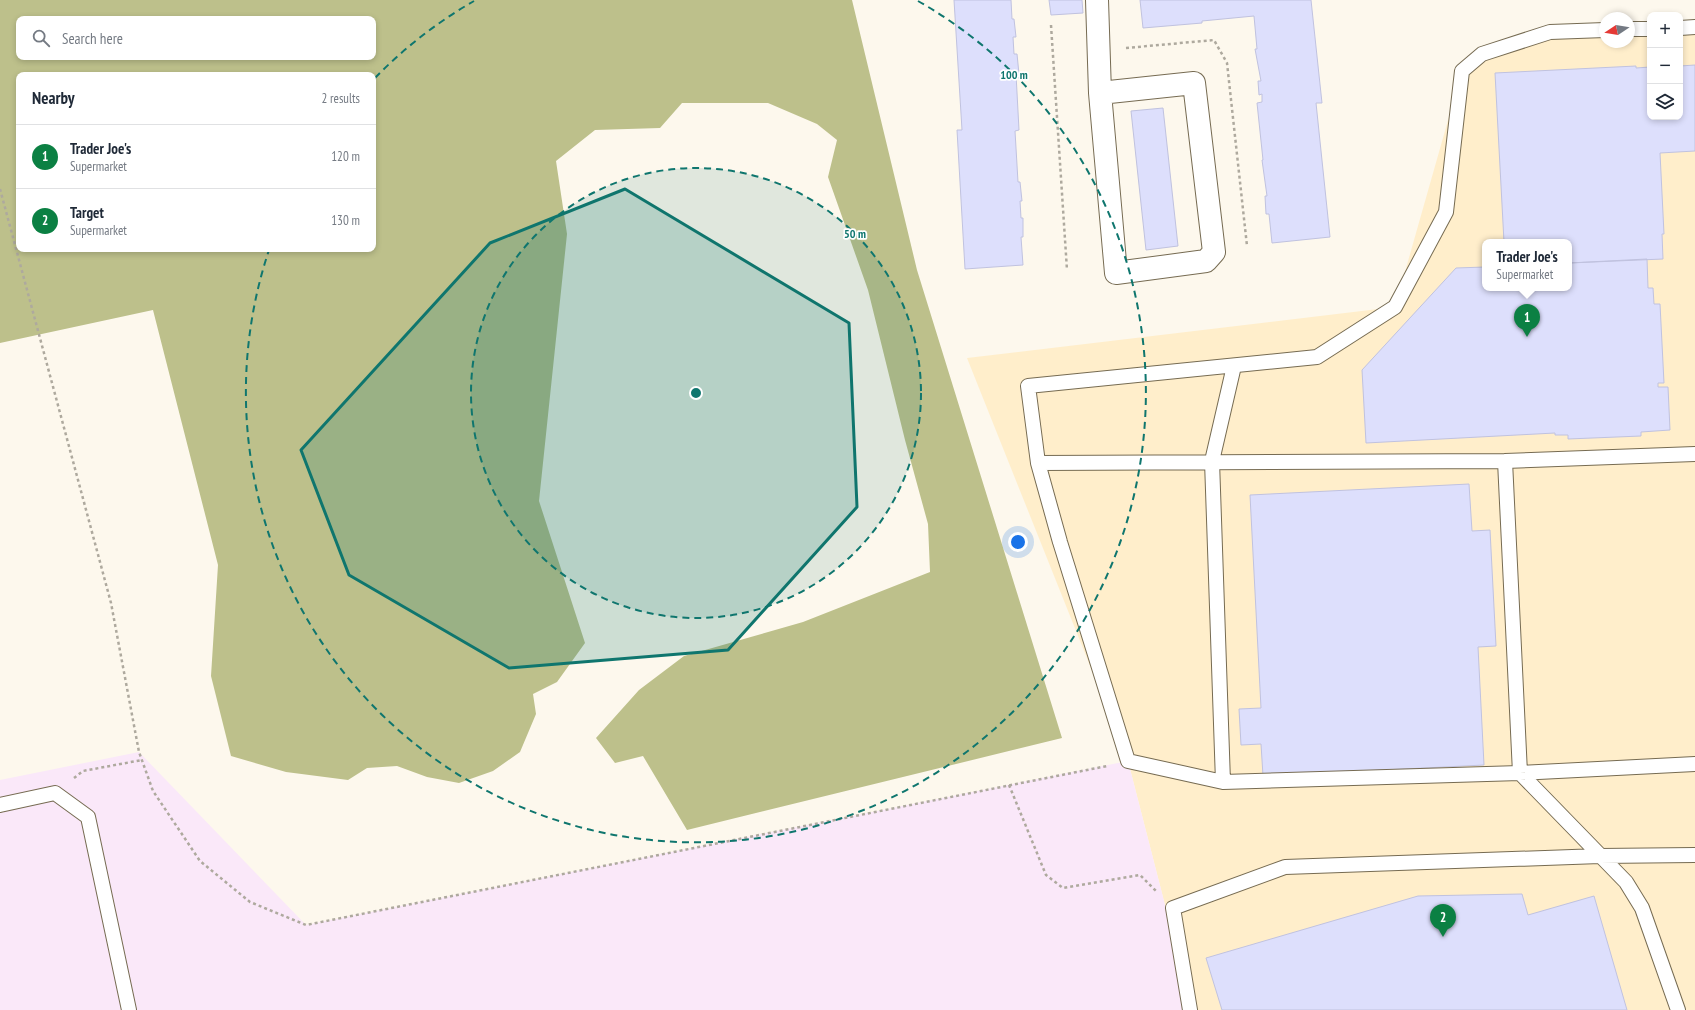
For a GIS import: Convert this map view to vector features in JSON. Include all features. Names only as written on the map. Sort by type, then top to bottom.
[{"type":"street","points":[[1097,0],[1100,93],[1116,273],[1206,261],[1214,252],[1194,83],[1100,93]]},
{"type":"lane","points":[[1683,28],[1695,27]]},
{"type":"lane","points":[[1635,29],[1647,29]]},
{"type":"lane","points":[[1599,30],[1550,32],[1482,54],[1462,71],[1446,212],[1396,307],[1317,357],[1028,386],[1038,463],[1060,542],[1128,762],[1223,782],[1520,773],[1695,764]]},
{"type":"lane","points":[[1223,782],[1212,461],[1234,366]]},
{"type":"lane","points":[[1038,463],[1212,461],[1505,461],[1695,454]]},
{"type":"lane","points":[[1505,461],[1520,773],[1626,882],[1642,908],[1678,1010]]},
{"type":"lane","points":[[0,805],[55,793],[88,817],[130,1010]]},
{"type":"lane","points":[[1190,1010],[1173,908],[1285,867],[1600,856],[1695,855]]},
{"type":"path","points":[[1052,25],[1067,270]]},
{"type":"path","points":[[0,189],[16,249]]},
{"type":"path","points":[[17,252],[111,603],[139,752],[153,791],[200,861],[250,902],[306,925],[1128,762]]},
{"type":"path","points":[[55,793],[83,770],[142,760]]},
{"type":"path","points":[[1009,785],[1046,875],[1063,888],[1140,875],[1173,908]]},
{"type":"highlighted area","points":[[625,189],[849,323],[857,507],[728,650],[509,668],[349,575],[301,450],[490,243]]},
{"type":"shaded area","points":[[1695,27],[1695,1010],[1192,1010],[1128,761],[967,358],[1395,307],[1462,71],[1550,32],[1599,30],[1599,48],[1635,48],[1635,29],[1647,29],[1647,120],[1683,120],[1683,28]]},
{"type":"shaded area","points":[[139,752],[306,925],[1128,761],[1192,1010],[0,1010],[0,780]]},
{"type":"green space","points":[[0,0],[852,0],[917,270],[1062,738],[687,830],[643,756],[615,763],[596,738],[639,690],[684,656],[803,622],[930,572],[928,524],[905,440],[868,290],[828,177],[837,140],[817,124],[768,103],[682,103],[660,128],[595,130],[556,161],[567,234],[539,501],[585,643],[557,682],[533,694],[536,714],[520,752],[493,771],[459,783],[427,777],[397,766],[367,768],[348,780],[286,772],[231,756],[211,676],[218,565],[153,310],[0,343]]},
{"type":"building","points":[[954,0],[1011,0],[1012,19],[1014,19],[1016,37],[1013,37],[1014,54],[1017,54],[1019,74],[1016,74],[1019,130],[1015,131],[1018,182],[1020,182],[1022,201],[1020,201],[1021,218],[1023,218],[1023,237],[1021,237],[1023,265],[965,269],[957,130],[962,130]]},
{"type":"building","points":[[1049,0],[1082,0],[1083,13],[1051,15]]},
{"type":"building","points":[[1140,0],[1311,0],[1322,103],[1316,103],[1330,237],[1272,243],[1269,214],[1266,214],[1265,196],[1267,196],[1257,103],[1262,102],[1262,94],[1259,95],[1258,81],[1261,81],[1255,49],[1257,49],[1254,16],[1202,21],[1202,23],[1143,28]]},
{"type":"building","points":[[1695,65],[1695,151],[1660,153],[1664,234],[1662,234],[1663,259],[1572,263],[1572,239],[1504,239],[1495,73],[1636,66],[1636,68],[1647,67],[1647,120],[1683,120],[1683,66]]},
{"type":"building","points":[[1163,108],[1178,246],[1146,250],[1131,111]]},
{"type":"building","points":[[1647,259],[1648,288],[1653,288],[1654,304],[1660,304],[1664,383],[1658,383],[1658,387],[1668,387],[1670,430],[1641,432],[1641,436],[1568,439],[1568,435],[1555,435],[1555,433],[1366,443],[1362,370],[1456,268],[1482,267],[1482,291],[1572,291],[1572,263]]},
{"type":"building","points":[[1469,484],[1472,531],[1490,530],[1496,646],[1478,647],[1484,765],[1263,776],[1261,744],[1241,745],[1239,709],[1261,708],[1250,495]]},
{"type":"building","points":[[1522,894],[1528,915],[1594,896],[1627,1010],[1222,1010],[1206,958],[1418,896]]},
{"type":"place","name":"Trader Joe's","points":[[1527,337]]},
{"type":"place","name":"Target","points":[[1443,937]]}]
